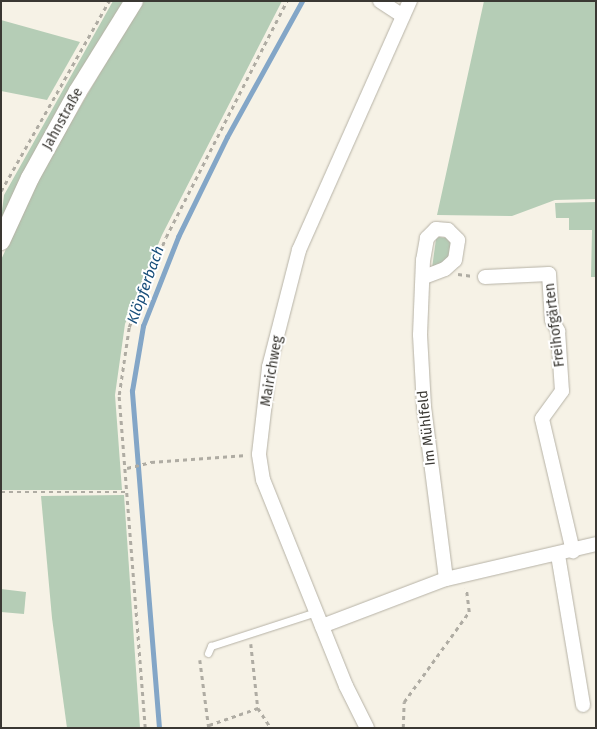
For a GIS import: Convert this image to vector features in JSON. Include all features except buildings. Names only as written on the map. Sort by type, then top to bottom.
[{"type":"street","name":"Jahnstraße","points":[[1,241],[30,178],[78,91],[134,1]]},
{"type":"street","points":[[380,1],[403,16]]},
{"type":"street","name":"Mairichweg","points":[[367,728],[316,612],[263,480],[259,454],[269,367],[299,250],[410,1]]},
{"type":"street","name":"Im Mühlfeld","points":[[445,269],[455,260],[458,240],[448,230],[436,229],[427,238],[423,260],[424,277],[420,334],[424,407],[446,579]]},
{"type":"street","points":[[424,277],[445,269]]},
{"type":"street","name":"Freihofgärten","points":[[485,277],[549,274],[552,320],[558,331],[562,392],[542,419],[573,551]]},
{"type":"street","points":[[322,626],[446,579],[558,555],[596,544]]},
{"type":"street","points":[[558,555],[583,704]]},
{"type":"lane","points":[[208,653],[211,646],[250,635],[316,612]]},
{"type":"path","points":[[1,191],[109,1]]},
{"type":"path","points":[[145,728],[127,492],[127,468],[119,395],[129,326],[166,237],[287,1]]},
{"type":"path","points":[[445,269],[462,276],[485,277]]},
{"type":"path","points":[[127,468],[151,462],[259,454]]},
{"type":"path","points":[[1,492],[127,492]]},
{"type":"path","points":[[403,728],[404,702],[469,612],[464,575]]},
{"type":"path","points":[[250,635],[258,708],[271,728]]},
{"type":"path","points":[[200,659],[209,726],[258,708]]},
{"type":"green space","points":[[113,1],[124,1],[44,135],[1,219],[4,195]]},
{"type":"green space","points":[[142,1],[282,1],[162,235],[125,324],[115,395],[122,490],[1,490],[1,260],[35,184]]},
{"type":"green space","points":[[484,1],[596,1],[596,199],[555,200],[512,216],[437,215]]},
{"type":"green space","points":[[1,20],[80,42],[47,100],[1,91]]},
{"type":"green space","points":[[596,202],[596,277],[591,277],[592,230],[569,230],[569,218],[556,218],[555,203]]},
{"type":"green space","points":[[439,237],[447,238],[451,244],[450,253],[445,262],[432,268],[436,239]]},
{"type":"green space","points":[[124,495],[140,728],[67,728],[52,618],[41,496]]},
{"type":"green space","points":[[1,589],[26,592],[24,614],[1,612]]},
{"type":"waterway","name":"Klöpferbach","points":[[159,728],[132,391],[143,326],[178,237],[227,137],[302,1]]}]
